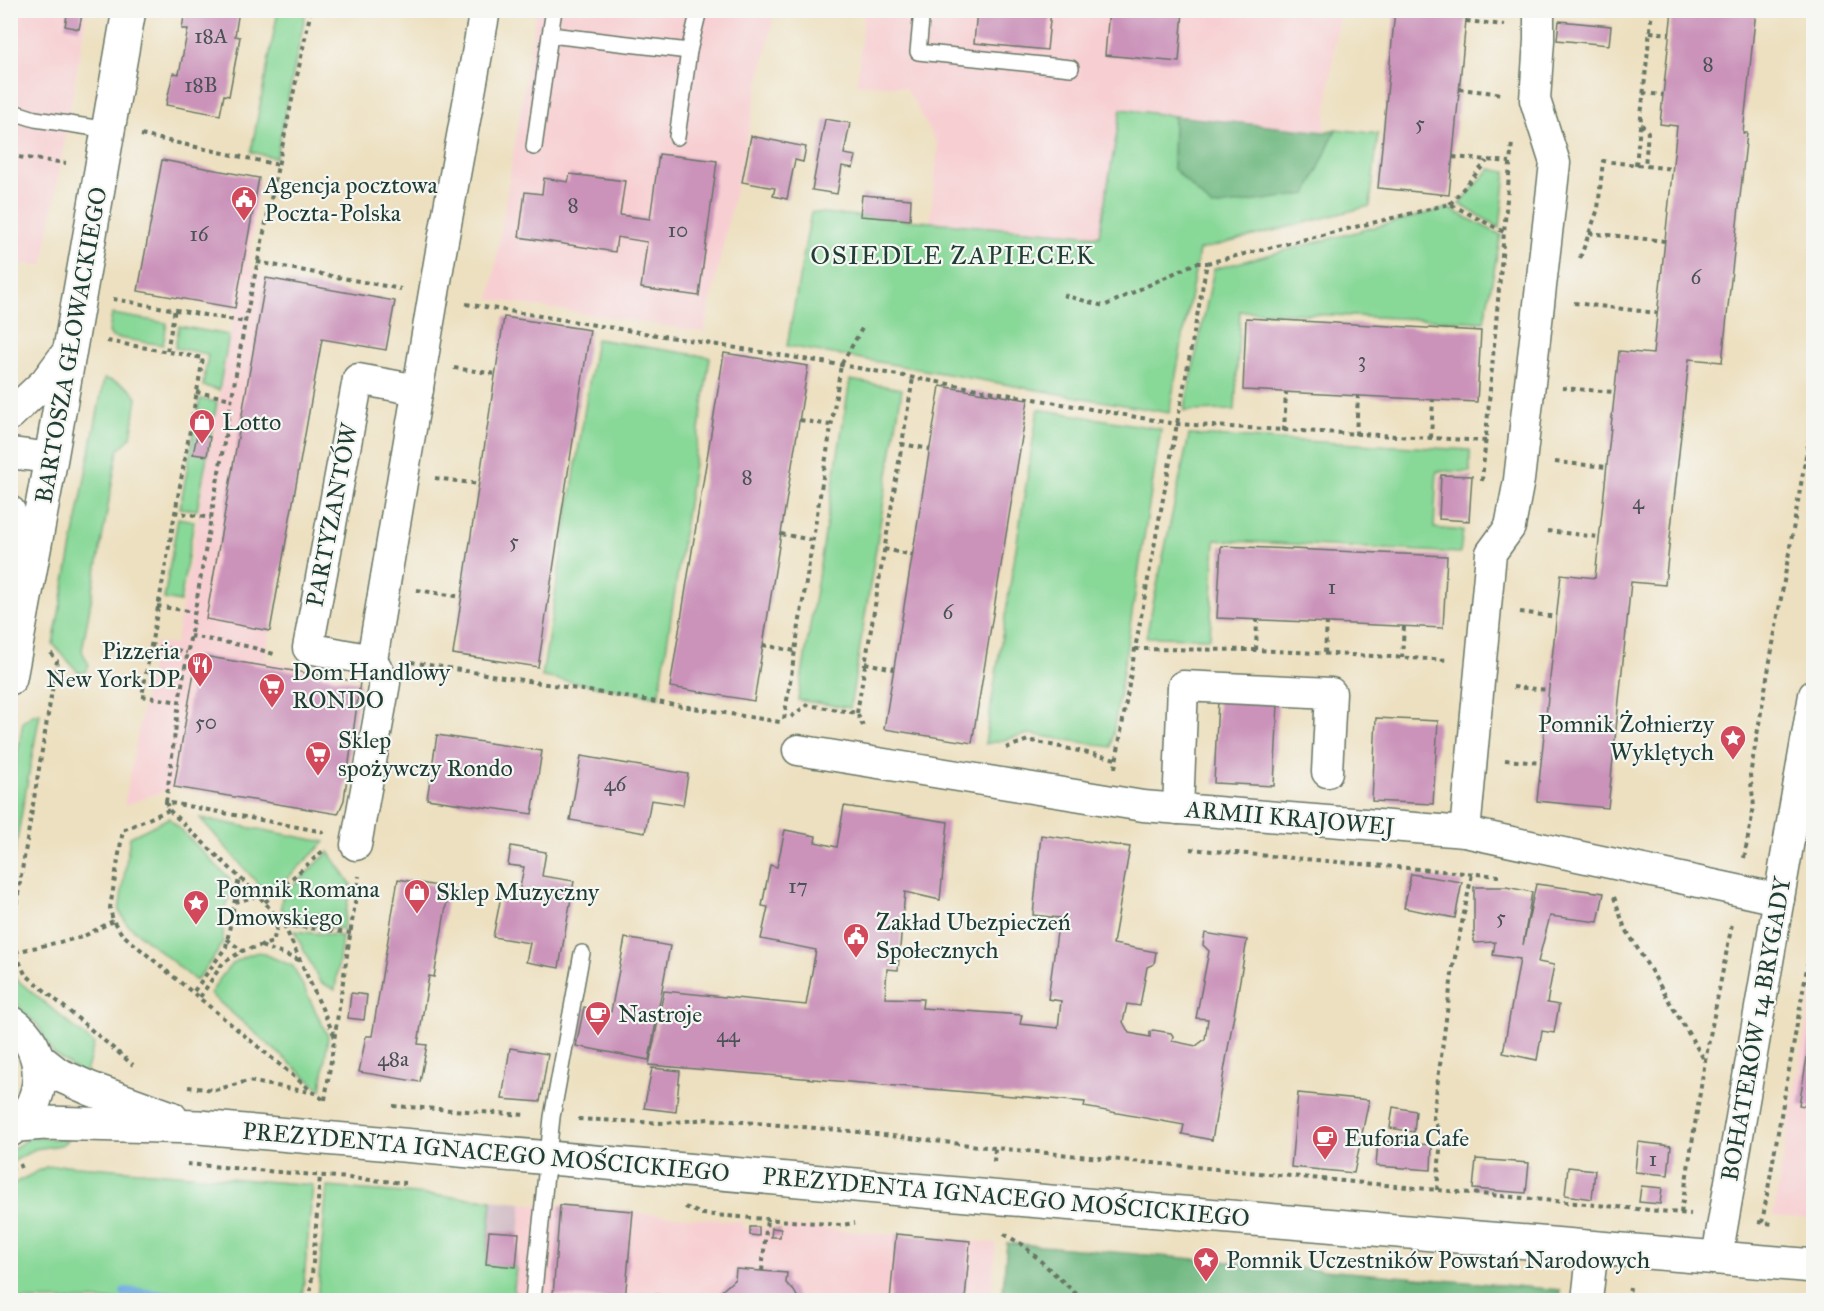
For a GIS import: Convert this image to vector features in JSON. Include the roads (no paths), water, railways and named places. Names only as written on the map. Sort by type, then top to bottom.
[{"type":"main road","name":"BARTOSZA GŁOWACKIEGO","points":[[10,678],[51,458],[85,343],[123,132],[129,10]]},
{"type":"main road","points":[[11,1022],[18,1026],[30,1042],[38,1059],[40,1077],[38,1095],[30,1112],[14,1128]]},
{"type":"main road","name":"PREZYDENTA IGNACEGO MOŚCICKIEGO","points":[[38,1059],[57,1074],[91,1089],[199,1127]]},
{"type":"main road","name":"PREZYDENTA IGNACEGO MOŚCICKIEGO","points":[[14,1128],[45,1123],[199,1127],[1814,1266]]},
{"type":"street","points":[[348,840],[385,683],[372,660],[485,10]]},
{"type":"street","points":[[1465,832],[1491,553],[1510,526],[1519,480],[1555,163],[1535,100],[1539,10]]},
{"type":"street","points":[[10,415],[85,343]]},
{"type":"street","name":"PARTYZANTÓW","points":[[372,660],[308,648],[357,379],[418,390]]},
{"type":"street","points":[[10,453],[51,458]]},
{"type":"street","points":[[10,511],[18,534],[27,584]]},
{"type":"street","points":[[1178,809],[1183,686],[1331,693],[1327,772]]},
{"type":"street","name":"BOHATERÓW 14 BRYGADY","points":[[1717,1257],[1814,694]]},
{"type":"street","name":"ARMII KRAJOWEJ","points":[[798,750],[1143,806],[1465,832],[1779,899]]},
{"type":"street","points":[[1587,1300],[1593,1247]]},
{"type":"lane","points":[[534,147],[554,10]]},
{"type":"lane","points":[[677,137],[689,51],[699,10]]},
{"type":"lane","points":[[922,10],[918,52],[1071,68]]},
{"type":"lane","points":[[550,35],[689,51]]},
{"type":"lane","points":[[10,111],[35,119],[123,132]]},
{"type":"lane","points":[[533,1300],[546,1158],[582,952]]},
{"type":"waterway","points":[[125,1292],[215,1300]]},
{"type":"place","name":"Agencja pocztowa Poczta-Polska","points":[[244,222]]},
{"type":"place","name":"Lotto","points":[[202,445]]},
{"type":"place","name":"Pizzeria New York DP","points":[[200,688]]},
{"type":"place","name":"Dom Handlowy RONDO","points":[[272,709]]},
{"type":"place","name":"Pomnik Żołnierzy Wyklętych","points":[[1733,761]]},
{"type":"place","name":"Sklep spożywczy Rondo","points":[[318,777]]},
{"type":"place","name":"Sklep Muzyczny","points":[[417,915]]},
{"type":"place","name":"Pomnik Romana Dmowskiego","points":[[196,926]]},
{"type":"place","name":"Zakład Ubezpieczeń Społecznych","points":[[856,959]]},
{"type":"place","name":"Nastroje","points":[[598,1037]]},
{"type":"place","name":"Euforia Cafe","points":[[1325,1161]]},
{"type":"place","name":"Pomnik Uczestników Powstań Narodowych","points":[[1206,1283]]},
{"type":"district","name":"OSIEDLE ZAPIECEK","points":[[953,255]]}]
